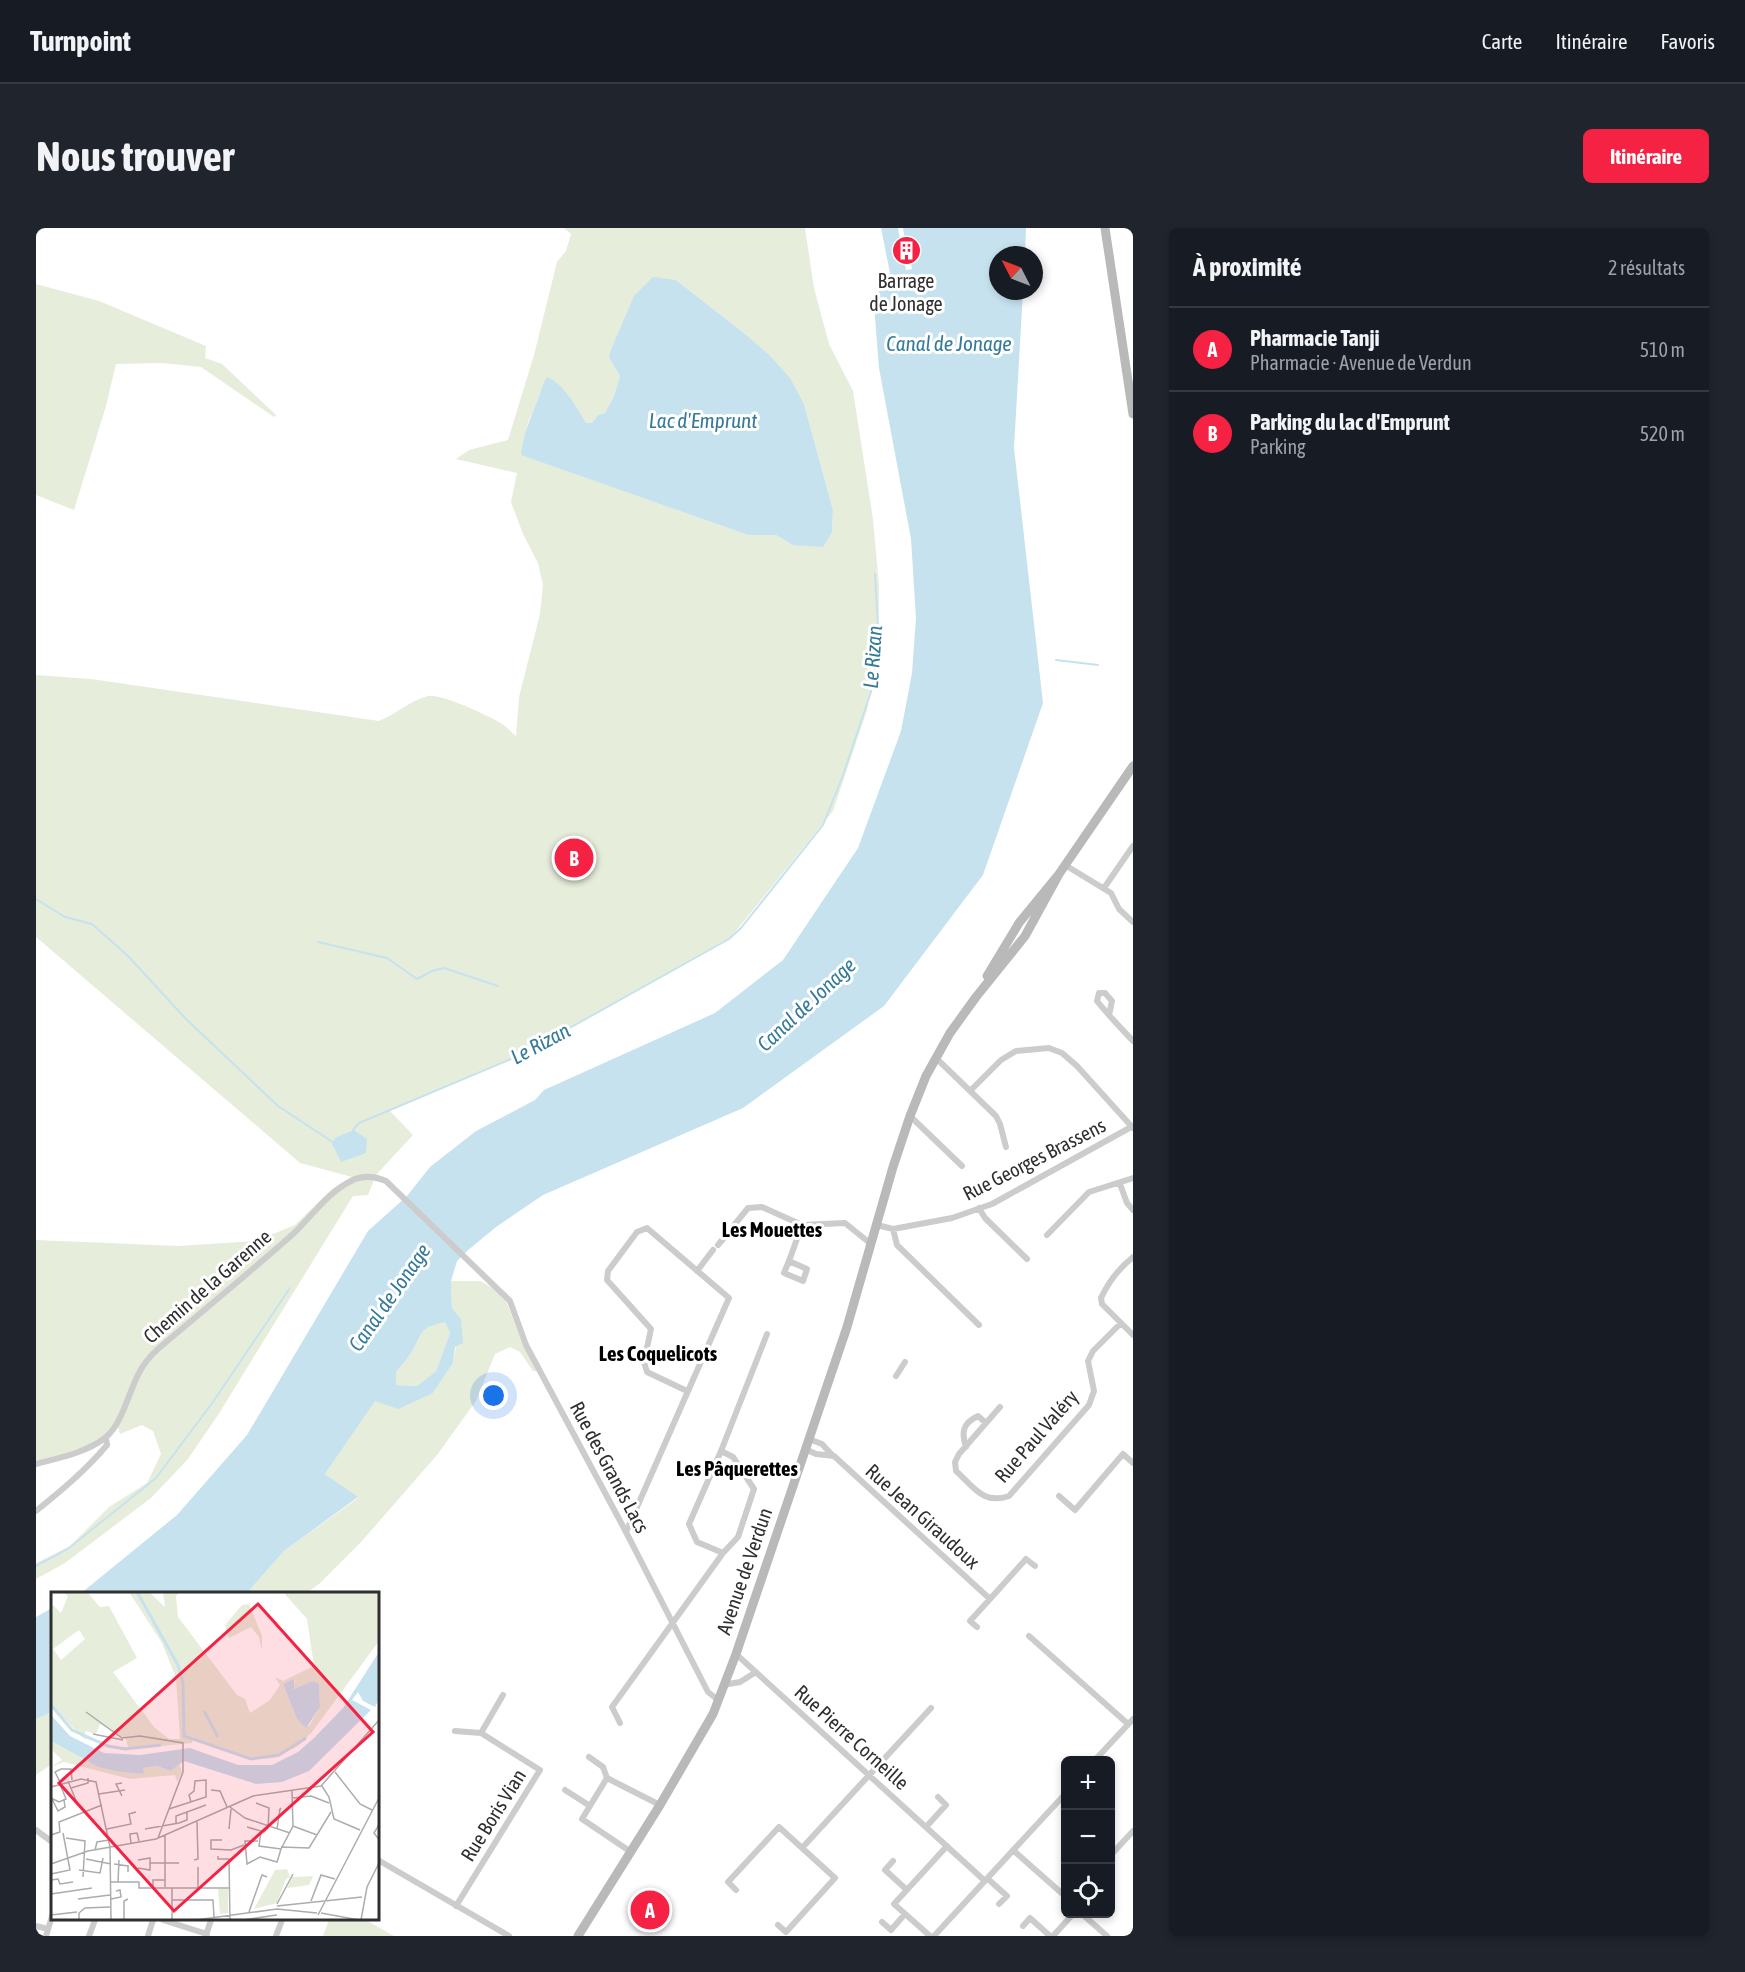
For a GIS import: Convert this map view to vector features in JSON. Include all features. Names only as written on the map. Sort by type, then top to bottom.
[{"type":"main road","points":[[1105,228],[1133,414]]},
{"type":"main road","name":"Avenue de Verdun","points":[[578,1936],[660,1805],[718,1700],[736,1654],[847,1327],[910,1116],[936,1058],[976,996],[1018,923],[1062,870],[1133,766]]},
{"type":"street","points":[[1104,888],[1133,846]]},
{"type":"street","points":[[1062,870],[1111,893],[1119,909],[1133,922]]},
{"type":"street","points":[[1109,1015],[1133,1041]]},
{"type":"street","points":[[970,1091],[1001,1060],[1016,1051],[1049,1048],[1062,1053],[1077,1066],[1133,1127]]},
{"type":"street","points":[[936,1058],[996,1116],[1006,1147]]},
{"type":"street","points":[[910,1116],[962,1166]]},
{"type":"street","name":"Rue Georges Brassens","points":[[877,1225],[893,1228],[952,1218],[979,1209],[1028,1185],[1133,1127]]},
{"type":"street","name":"Chemin de la Garenne","points":[[36,1511],[68,1486],[107,1445],[106,1437],[115,1426],[139,1372],[148,1359],[294,1232],[334,1191],[353,1180],[366,1177],[386,1181],[390,1186]]},
{"type":"street","points":[[1047,1235],[1089,1192],[1133,1178]]},
{"type":"street","points":[[1120,1184],[1127,1203],[1133,1210]]},
{"type":"street","name":"Rue des Grands Lacs","points":[[390,1186],[510,1301],[526,1345],[708,1692],[718,1700]]},
{"type":"street","points":[[697,1271],[748,1208],[762,1207],[802,1225],[846,1223],[871,1244]]},
{"type":"street","points":[[979,1209],[985,1218],[1027,1259]]},
{"type":"street","points":[[789,1261],[802,1225]]},
{"type":"street","points":[[626,1532],[729,1298],[646,1228],[637,1232],[608,1271],[607,1280],[651,1329],[644,1362],[647,1372],[687,1391]]},
{"type":"street","points":[[893,1228],[897,1245],[979,1325]]},
{"type":"street","points":[[1133,1257],[1110,1280],[1101,1298],[1102,1304],[1133,1335]]},
{"type":"street","name":"Rue Paul Valéry","points":[[1000,1407],[955,1462],[956,1471],[988,1499],[998,1500],[1009,1496],[1089,1405],[1094,1391],[1088,1361],[1093,1351],[1122,1323]]},
{"type":"street","points":[[723,1553],[697,1542],[689,1524],[721,1451],[767,1334]]},
{"type":"street","points":[[896,1376],[905,1362]]},
{"type":"street","name":"Rue Paul Valéry","points":[[966,1447],[962,1435],[964,1429],[978,1416],[986,1423]]},
{"type":"street","points":[[36,1464],[72,1455],[106,1437]]},
{"type":"street","name":"Rue Jean Giraudoux","points":[[809,1439],[822,1444],[990,1599]]},
{"type":"street","name":"Rue Jean Giraudoux","points":[[805,1449],[816,1454],[834,1456]]},
{"type":"street","points":[[620,1723],[612,1707],[723,1553],[738,1537],[754,1489],[733,1457],[721,1451]]},
{"type":"street","points":[[1059,1496],[1075,1510],[1123,1454],[1133,1463]]},
{"type":"street","points":[[977,1627],[970,1621],[1026,1558],[1035,1566]]},
{"type":"street","points":[[1029,1636],[1131,1721],[1100,1756]]},
{"type":"street","name":"Rue Pierre Corneille","points":[[736,1654],[946,1846],[1007,1896],[999,1904]]},
{"type":"street","points":[[723,1685],[740,1682],[756,1672]]},
{"type":"street","points":[[481,1733],[502,1695]]},
{"type":"street","points":[[802,1848],[930,1708]]},
{"type":"street","name":"Rue Boris Vian","points":[[455,1731],[481,1733],[540,1770],[456,1906]]},
{"type":"street","points":[[589,1757],[603,1767],[607,1778],[660,1805]]},
{"type":"street","points":[[607,1778],[582,1819],[631,1852]]},
{"type":"street","points":[[565,1790],[590,1806]]},
{"type":"street","points":[[926,1827],[946,1805],[938,1797]]},
{"type":"street","points":[[946,1846],[894,1904],[932,1936],[1061,1797]]},
{"type":"street","points":[[736,1890],[728,1882],[779,1827],[835,1878],[786,1932],[778,1925]]},
{"type":"street","points":[[36,1830],[51,1841]]},
{"type":"street","points":[[1115,1851],[1133,1831]]},
{"type":"street","points":[[1013,1850],[1061,1894]]},
{"type":"street","points":[[380,1861],[509,1936]]},
{"type":"street","points":[[893,1861],[885,1870],[907,1890]]},
{"type":"street","points":[[882,1922],[891,1930],[905,1914]]},
{"type":"street","points":[[1023,1926],[1030,1918],[1051,1936],[1069,1918]]},
{"type":"street","points":[[1087,1918],[1107,1936]]},
{"type":"street","points":[[89,1936],[95,1921]]},
{"type":"street","points":[[148,1936],[153,1921]]},
{"type":"street","points":[[165,1921],[206,1935],[212,1921]]},
{"type":"street","points":[[276,1936],[282,1921]]},
{"type":"street","points":[[36,1926],[47,1932]]},
{"type":"green space","points":[[564,228],[805,228],[814,288],[829,344],[853,391],[873,519],[879,586],[878,645],[867,710],[833,811],[731,937],[522,1055],[390,1111],[413,1135],[376,1175],[368,1195],[353,1196],[218,1415],[188,1459],[151,1498],[65,1563],[36,1579],[36,1563],[69,1547],[109,1507],[147,1483],[161,1454],[153,1431],[142,1425],[120,1434],[118,1427],[101,1443],[36,1463],[36,1240],[178,1246],[256,1241],[295,1225],[332,1189],[352,1177],[300,1163],[36,937],[36,675],[91,679],[379,721],[415,701],[434,696],[454,701],[487,716],[504,725],[516,736],[519,697],[540,614],[543,585],[538,563],[523,534],[511,502],[517,473],[456,459],[469,450],[508,440],[534,355],[557,262],[566,251],[571,234]],"holes":[[[676,280],[745,334],[804,404],[833,510],[832,532],[793,545],[776,535],[748,535],[522,455],[528,422],[543,384],[576,406],[586,424],[592,423],[598,415],[605,413],[614,396],[620,376],[609,358]]]},
{"type":"green space","points":[[36,284],[99,301],[206,346],[205,358],[222,364],[276,415],[274,417],[201,367],[162,363],[116,364],[106,406],[74,510],[36,495]]},
{"type":"green space","points":[[451,1281],[481,1281],[494,1289],[507,1303],[523,1345],[537,1371],[533,1371],[520,1352],[510,1347],[495,1354],[476,1401],[437,1455],[362,1541],[319,1584],[308,1592],[248,1592],[284,1551],[358,1498],[325,1474],[375,1400],[433,1393],[453,1363],[461,1319],[452,1309]]},
{"type":"green space","points":[[445,1321],[450,1333],[436,1371],[417,1386],[396,1385],[396,1372],[409,1356],[422,1332],[430,1326]]},
{"type":"green space","points":[[51,1712],[51,1765],[36,1775],[36,1719]]},
{"type":"green space","points":[[329,1921],[368,1921],[394,1936],[323,1936]]},
{"type":"water","name":"Canal de Jonage","points":[[881,228],[898,228],[906,270],[912,269],[910,258],[912,257],[909,243],[905,242],[903,228],[1026,228],[1025,246],[989,246],[989,300],[1022,300],[1014,448],[1043,703],[983,875],[884,1006],[743,1108],[543,1195],[496,1227],[467,1251],[457,1261],[451,1281],[452,1308],[461,1319],[463,1343],[455,1347],[453,1363],[433,1393],[398,1409],[375,1401],[325,1474],[358,1497],[284,1551],[248,1592],[82,1592],[177,1515],[247,1435],[368,1231],[407,1196],[430,1167],[476,1131],[535,1100],[544,1090],[715,1013],[783,960],[858,848],[901,731],[912,673],[916,618],[911,539],[879,368],[874,305],[882,282],[879,275],[890,273]],"holes":[[[445,1322],[450,1333],[436,1371],[417,1386],[396,1385],[396,1372],[409,1356],[422,1332]]]},
{"type":"water","name":"Lac d'Emprunt","points":[[653,277],[676,280],[745,334],[790,378],[804,404],[833,510],[832,532],[823,547],[793,545],[776,535],[748,535],[521,455],[527,429],[547,377],[559,385],[586,423],[592,423],[598,415],[605,413],[614,396],[620,376],[609,358],[610,352],[634,296]]},
{"type":"water","points":[[354,1130],[367,1139],[366,1153],[341,1162],[332,1144],[335,1138]]},
{"type":"water","points":[[51,1609],[51,1712],[36,1719],[36,1617]]},
{"type":"waterway","name":"Le Rizan","points":[[353,1130],[359,1123],[523,1054],[729,939],[741,928],[823,825],[842,778],[874,683],[878,627],[875,574]]},
{"type":"waterway","points":[[1056,660],[1098,665]]},
{"type":"waterway","name":"Le Rizan","points":[[36,899],[65,917],[92,924],[128,956],[186,1019],[278,1106],[334,1143]]},
{"type":"waterway","points":[[318,942],[387,958],[417,979],[444,968],[498,986]]},
{"type":"waterway","points":[[36,1566],[69,1548],[156,1478],[213,1402],[290,1288]]},
{"type":"place","name":"Barrage de Jonage","points":[[906,250]]},
{"type":"place","name":"Parking du lac d'Emprunt","points":[[574,858]]},
{"type":"place","name":"Pharmacie Tanji","points":[[650,1910]]},
{"type":"district","name":"Les Mouettes","points":[[772,1229]]},
{"type":"district","name":"Les Coquelicots","points":[[658,1353]]},
{"type":"district","name":"Les Pâquerettes","points":[[737,1468]]}]
